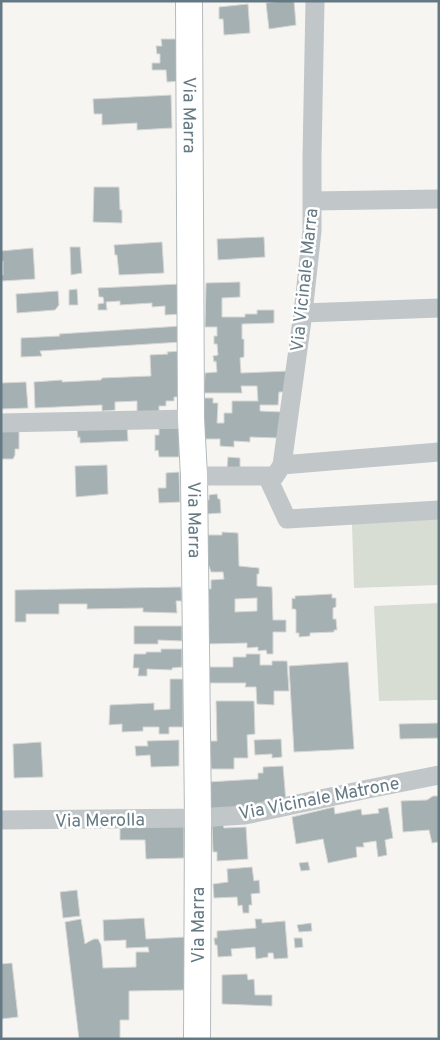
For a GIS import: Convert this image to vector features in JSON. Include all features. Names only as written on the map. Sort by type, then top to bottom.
[{"type":"main road","name":"Via Marra","points":[[188,1],[191,419],[194,476],[198,818],[197,1039]]},
{"type":"street","name":"Via Vicinale Marra","points":[[274,470],[303,313],[312,231],[316,1]]},
{"type":"street","points":[[312,201],[439,199]]},
{"type":"street","points":[[303,313],[439,308]]},
{"type":"street","points":[[1,423],[191,419]]},
{"type":"street","points":[[194,476],[274,470],[439,452]]},
{"type":"street","points":[[274,470],[287,519],[439,510]]},
{"type":"street","name":"Via Vicinale Matrone","points":[[198,818],[245,815],[439,775]]},
{"type":"street","name":"Via Merolla","points":[[1,820],[198,818]]},
{"type":"shaded area","points":[[439,519],[439,585],[354,588],[352,524]]},
{"type":"shaded area","points":[[439,603],[439,700],[379,701],[374,606]]},
{"type":"building","points":[[294,1],[296,25],[269,29],[266,3]]},
{"type":"building","points":[[248,4],[250,33],[224,35],[223,19],[219,19],[219,7]]},
{"type":"building","points":[[161,39],[181,39],[181,81],[167,82],[166,70],[152,70],[152,63],[160,63],[160,54],[157,54],[156,46],[162,46]]},
{"type":"building","points":[[171,95],[172,128],[137,130],[137,123],[102,125],[102,114],[94,114],[93,99]]},
{"type":"building","points":[[94,187],[119,187],[122,223],[93,222]]},
{"type":"building","points":[[264,237],[265,257],[218,260],[217,239]]},
{"type":"building","points":[[162,242],[164,273],[119,275],[114,245]]},
{"type":"building","points":[[70,247],[80,247],[82,273],[71,275]]},
{"type":"building","points":[[33,248],[35,279],[2,281],[3,261],[1,261],[1,251]]},
{"type":"building","points":[[240,282],[240,297],[222,298],[222,317],[245,317],[245,314],[257,314],[257,310],[274,310],[274,323],[242,324],[244,357],[240,358],[241,373],[289,371],[285,392],[279,392],[278,405],[260,405],[260,411],[282,412],[278,438],[250,437],[250,442],[234,441],[234,447],[220,446],[220,439],[204,439],[204,398],[213,398],[213,403],[218,403],[217,423],[224,423],[224,413],[232,413],[232,401],[258,401],[257,386],[241,386],[242,393],[204,393],[205,373],[217,372],[216,361],[214,362],[213,356],[218,355],[217,344],[214,344],[214,336],[217,336],[217,327],[205,327],[206,283]]},
{"type":"building","points":[[180,284],[181,314],[165,315],[165,306],[152,307],[152,303],[120,305],[120,301],[106,302],[107,310],[98,310],[98,304],[104,303],[103,297],[99,297],[98,288]]},
{"type":"building","points":[[77,289],[78,305],[69,305],[69,290]]},
{"type":"building","points":[[58,291],[59,305],[55,310],[17,313],[16,294]]},
{"type":"building","points":[[181,326],[181,342],[40,351],[42,356],[21,357],[21,338]]},
{"type":"building","points":[[181,351],[180,397],[174,397],[174,401],[166,401],[166,406],[159,406],[159,418],[137,414],[137,401],[115,402],[115,410],[102,411],[102,405],[35,408],[34,382],[151,376],[150,355]]},
{"type":"building","points":[[26,382],[28,408],[1,409],[1,383]]},
{"type":"building","points":[[127,426],[128,441],[80,443],[80,437],[78,438],[77,428]]},
{"type":"building","points":[[159,426],[180,426],[179,457],[159,457],[158,450],[155,451],[155,435],[159,435]]},
{"type":"building","points":[[19,427],[19,449],[15,449],[13,459],[1,459],[1,428]]},
{"type":"building","points":[[228,457],[240,458],[240,469],[227,469]]},
{"type":"building","points":[[107,465],[108,494],[76,497],[75,466]]},
{"type":"building","points":[[179,472],[180,502],[159,503],[158,488],[166,488],[166,473]]},
{"type":"building","points":[[217,494],[218,499],[220,499],[221,513],[206,514],[206,500],[209,500],[209,495]]},
{"type":"building","points":[[222,532],[238,533],[239,566],[259,568],[257,586],[272,587],[273,620],[286,620],[286,632],[273,632],[273,654],[267,654],[266,650],[258,651],[258,647],[247,648],[247,643],[206,644],[205,588],[211,589],[211,580],[224,579],[223,572],[211,572],[209,566],[207,566],[206,535],[222,535]],"holes":[[[257,598],[257,611],[235,612],[235,599]]]},
{"type":"building","points":[[181,587],[182,601],[176,601],[177,613],[143,612],[143,608],[87,609],[87,604],[59,604],[59,614],[26,614],[26,622],[15,622],[15,590]]},
{"type":"building","points":[[332,594],[332,598],[336,598],[336,607],[333,608],[333,619],[336,619],[337,630],[334,630],[334,632],[310,633],[310,636],[299,637],[299,633],[296,633],[296,610],[292,609],[292,598],[295,599],[295,596]]},
{"type":"building","points":[[134,626],[182,626],[182,641],[158,640],[158,644],[134,644]]},
{"type":"building","points":[[161,649],[182,649],[182,667],[172,668],[172,670],[147,669],[147,676],[138,676],[139,668],[133,668],[134,654],[161,652]]},
{"type":"building","points":[[246,654],[260,654],[260,665],[272,665],[272,661],[287,661],[289,691],[274,691],[274,705],[257,704],[256,687],[245,687],[246,683],[206,683],[207,667],[233,667],[233,657],[246,657]]},
{"type":"building","points":[[348,662],[354,749],[294,752],[289,666]]},
{"type":"building","points":[[170,679],[183,679],[183,727],[169,727],[169,734],[159,734],[159,727],[143,727],[143,731],[122,732],[122,724],[109,725],[110,705],[154,703],[154,710],[170,709]]},
{"type":"building","points":[[216,701],[254,701],[255,734],[247,735],[248,758],[234,758],[234,769],[211,769],[210,741],[217,741]]},
{"type":"building","points":[[439,723],[439,738],[400,739],[399,724]]},
{"type":"building","points":[[281,739],[282,757],[272,758],[272,754],[255,755],[254,740]]},
{"type":"building","points":[[179,740],[179,766],[151,767],[150,755],[136,756],[135,746],[148,746],[147,741]]},
{"type":"building","points":[[41,742],[43,777],[14,778],[13,744]]},
{"type":"building","points":[[283,766],[286,802],[209,810],[208,782],[258,779],[258,773],[263,773],[263,767]]},
{"type":"building","points":[[433,796],[439,796],[439,842],[432,843],[429,830],[403,832],[401,801],[427,800]]},
{"type":"building","points":[[334,807],[335,814],[361,809],[362,815],[379,813],[378,809],[388,807],[393,838],[385,840],[387,855],[378,857],[376,841],[363,843],[364,847],[356,847],[357,857],[328,863],[323,839],[296,844],[292,817]]},
{"type":"building","points":[[184,825],[184,858],[146,859],[145,840],[120,840],[120,826]]},
{"type":"building","points":[[223,825],[224,828],[246,827],[248,859],[217,861],[217,852],[213,852],[212,826]]},
{"type":"building","points":[[308,862],[310,870],[301,871],[299,863]]},
{"type":"building","points":[[252,867],[254,881],[259,880],[260,893],[251,894],[252,905],[249,905],[249,913],[243,913],[242,905],[238,906],[237,897],[214,898],[213,884],[228,882],[227,869]]},
{"type":"building","points":[[77,890],[80,916],[63,918],[60,892]]},
{"type":"building","points":[[144,918],[146,939],[186,937],[187,990],[129,991],[129,1020],[120,1020],[120,1039],[79,1039],[65,922],[81,919],[85,944],[98,939],[101,945],[103,968],[136,967],[136,952],[149,952],[148,947],[126,948],[126,940],[104,941],[103,920]]},
{"type":"building","points":[[255,919],[262,919],[262,923],[285,921],[288,958],[274,959],[273,953],[268,953],[268,957],[256,959],[255,947],[231,949],[232,956],[218,957],[214,938],[217,938],[217,931],[256,928]]},
{"type":"building","points":[[311,923],[312,931],[299,932],[297,925]]},
{"type":"building","points":[[294,938],[302,938],[303,947],[295,948]]},
{"type":"building","points":[[12,963],[18,1017],[1,1019],[1,964]]},
{"type":"building","points":[[247,974],[248,980],[254,979],[255,995],[272,995],[272,1006],[222,1004],[222,975]]}]
